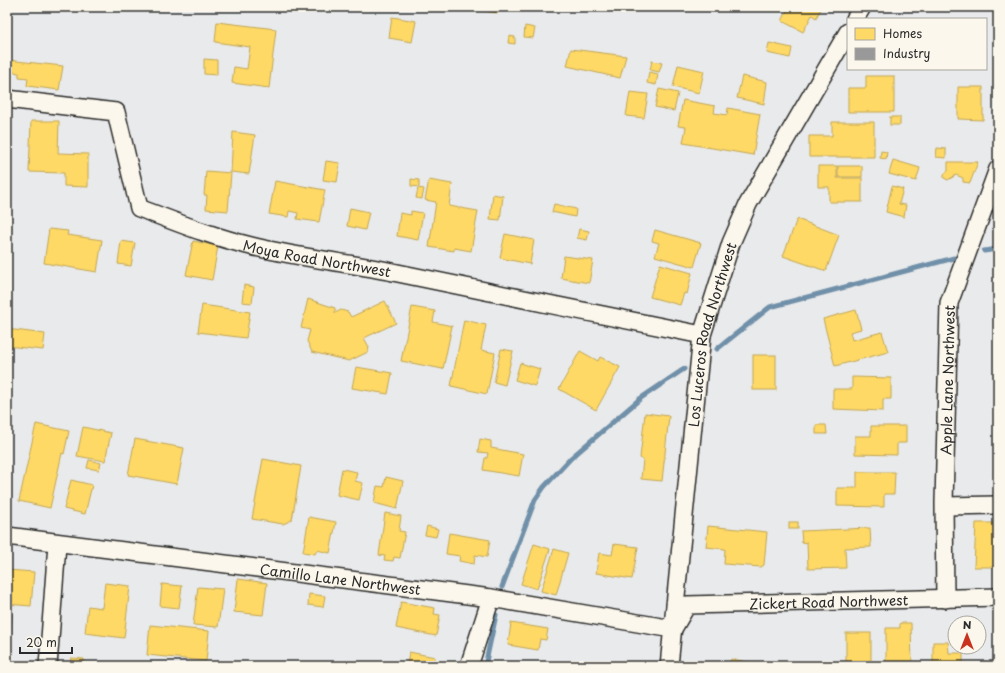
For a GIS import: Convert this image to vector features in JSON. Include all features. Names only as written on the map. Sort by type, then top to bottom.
[{"type":"street","points":[[856,18],[862,7]]},
{"type":"street","name":"Los Luceros Road Northwest","points":[[669,666],[702,335],[731,243],[748,204],[847,34]]},
{"type":"street","name":"Moya Road Northwest","points":[[7,99],[116,112],[139,208],[197,230],[251,246],[387,271],[478,291],[702,335]]},
{"type":"street","name":"Apple Lane Northwest","points":[[945,599],[948,303],[998,169]]},
{"type":"street","points":[[945,506],[998,505]]},
{"type":"street","name":"Camillo Lane Northwest","points":[[7,536],[57,544],[491,598],[673,629]]},
{"type":"street","points":[[48,666],[57,544]]},
{"type":"street","name":"Zickert Road Northwest","points":[[673,629],[688,605],[998,597]]},
{"type":"street","points":[[469,666],[491,598]]},
{"type":"building: Homes","points":[[477,7],[499,7],[498,13],[477,10]]},
{"type":"building: Homes","points":[[789,7],[822,7],[816,18],[812,15],[803,32],[782,21]]},
{"type":"building: Homes","points":[[392,17],[416,21],[412,42],[389,38]]},
{"type":"building: Homes","points":[[217,22],[276,29],[269,88],[232,83],[234,67],[247,69],[250,47],[215,42]]},
{"type":"building: Homes","points":[[525,26],[535,28],[533,38],[524,37]]},
{"type":"building: Homes","points":[[509,36],[515,37],[515,44],[508,43]]},
{"type":"building: Homes","points":[[769,43],[792,48],[790,58],[767,53]]},
{"type":"building: Homes","points":[[571,49],[626,56],[620,78],[567,66]]},
{"type":"building: Homes","points":[[204,59],[217,60],[217,75],[204,74]]},
{"type":"building: Homes","points":[[7,60],[63,66],[59,90],[27,86],[28,78],[19,77],[19,73],[7,71]]},
{"type":"building: Homes","points":[[652,61],[662,63],[659,72],[650,70]]},
{"type":"building: Homes","points":[[678,65],[704,71],[699,93],[673,87]]},
{"type":"building: Homes","points":[[649,72],[658,74],[656,85],[647,83]]},
{"type":"building: Homes","points":[[742,76],[767,82],[764,104],[737,98]]},
{"type":"building: Homes","points":[[866,76],[894,76],[894,112],[848,112],[848,88],[866,88]]},
{"type":"building: Homes","points":[[958,87],[983,87],[983,120],[958,119]]},
{"type":"building: Homes","points":[[659,89],[678,93],[674,111],[655,107]]},
{"type":"building: Homes","points":[[630,92],[648,94],[644,118],[626,116]]},
{"type":"building: Homes","points":[[683,100],[715,106],[714,113],[727,115],[728,108],[760,114],[753,155],[683,143],[686,127],[678,126]]},
{"type":"building: Homes","points":[[890,117],[900,117],[900,125],[890,125]]},
{"type":"building: Homes","points":[[31,121],[59,121],[58,153],[88,154],[88,187],[64,186],[64,173],[29,172]]},
{"type":"building: Homes","points":[[832,122],[874,122],[874,157],[809,157],[809,136],[832,136]]},
{"type":"building: Homes","points":[[233,132],[255,135],[249,174],[231,172]]},
{"type":"building: Homes","points":[[937,148],[946,149],[946,158],[936,157]]},
{"type":"building: Homes","points":[[881,151],[887,152],[886,159],[880,158]]},
{"type":"building: Homes","points":[[893,160],[920,168],[916,181],[889,174]]},
{"type":"building: Homes","points":[[326,161],[340,163],[337,182],[323,180]]},
{"type":"building: Homes","points":[[948,162],[978,162],[970,183],[963,182],[963,178],[956,175],[948,180],[944,178],[944,174],[948,171]]},
{"type":"building: Homes","points":[[818,166],[837,166],[837,178],[862,178],[862,202],[829,202],[829,187],[818,187]]},
{"type":"building: Homes","points":[[838,166],[862,166],[862,177],[838,177]]},
{"type":"building: Homes","points":[[206,171],[231,173],[228,211],[206,209],[207,195],[204,195]]},
{"type":"building: Homes","points":[[411,179],[419,180],[419,187],[411,186]]},
{"type":"building: Homes","points":[[429,180],[452,184],[449,206],[478,211],[471,251],[454,248],[454,251],[429,247],[436,202],[425,200]]},
{"type":"building: Homes","points":[[275,181],[325,190],[319,222],[297,219],[298,213],[289,211],[288,217],[269,214]]},
{"type":"building: Homes","points":[[892,186],[903,189],[899,204],[906,205],[904,217],[886,212]]},
{"type":"building: Homes","points":[[418,188],[424,189],[422,199],[416,198]]},
{"type":"building: Homes","points":[[493,194],[503,196],[500,220],[490,219]]},
{"type":"building: Homes","points":[[554,204],[576,209],[575,217],[552,212]]},
{"type":"building: Homes","points":[[350,208],[369,212],[365,230],[347,226]]},
{"type":"building: Homes","points":[[411,211],[423,213],[418,240],[397,236],[400,213],[411,215]]},
{"type":"building: Homes","points":[[797,219],[839,235],[826,271],[783,256]]},
{"type":"building: Homes","points":[[49,229],[68,231],[67,235],[102,240],[97,272],[44,263]]},
{"type":"building: Homes","points":[[579,229],[589,231],[587,240],[577,238]]},
{"type":"building: Homes","points":[[655,230],[701,243],[694,267],[655,256],[659,243],[652,241]]},
{"type":"building: Homes","points":[[505,234],[534,240],[530,264],[500,258]]},
{"type":"building: Homes","points":[[121,241],[135,243],[131,266],[118,264]]},
{"type":"building: Homes","points":[[193,241],[218,246],[212,280],[186,275]]},
{"type":"building: Homes","points":[[564,256],[593,260],[589,283],[561,278]]},
{"type":"building: Homes","points":[[660,264],[692,273],[687,294],[684,293],[680,305],[650,297]]},
{"type":"building: Homes","points":[[244,285],[254,287],[252,303],[242,302]]},
{"type":"building: Homes","points":[[308,299],[335,308],[335,313],[341,310],[348,312],[351,317],[385,301],[396,323],[364,338],[369,347],[368,352],[349,361],[312,352],[307,341],[310,330],[301,328]]},
{"type":"building: Homes","points":[[202,305],[250,312],[246,338],[198,332]]},
{"type":"building: Homes","points":[[412,307],[435,311],[433,322],[452,326],[443,369],[401,361]]},
{"type":"building: Homes","points":[[856,310],[861,329],[850,332],[852,340],[882,332],[888,352],[835,366],[823,319]]},
{"type":"building: Homes","points":[[464,320],[486,325],[481,350],[495,353],[487,394],[451,386]]},
{"type":"building: Homes","points":[[7,329],[45,334],[43,350],[7,346]]},
{"type":"building: Homes","points":[[501,349],[513,351],[505,385],[494,382]]},
{"type":"building: Homes","points":[[580,351],[598,361],[600,357],[620,367],[596,410],[559,389]]},
{"type":"building: Homes","points":[[753,355],[776,355],[776,390],[753,390]]},
{"type":"building: Homes","points":[[520,363],[540,369],[535,386],[515,380]]},
{"type":"building: Homes","points":[[356,367],[392,373],[388,394],[352,388]]},
{"type":"building: Homes","points":[[852,377],[891,378],[891,399],[883,399],[883,411],[833,409],[833,389],[852,389]]},
{"type":"building: Homes","points":[[645,413],[669,416],[662,481],[641,479],[643,460],[640,458]]},
{"type":"building: Homes","points":[[36,424],[69,431],[64,454],[62,453],[50,508],[19,501]]},
{"type":"building: Homes","points":[[816,425],[826,425],[827,434],[816,434]]},
{"type":"building: Homes","points":[[871,426],[906,426],[906,443],[897,443],[897,455],[855,454],[855,436],[871,436]]},
{"type":"building: Homes","points":[[83,427],[111,433],[105,461],[77,456]]},
{"type":"building: Homes","points":[[135,439],[184,448],[177,484],[128,475]]},
{"type":"building: Homes","points":[[480,439],[491,441],[491,448],[523,454],[519,476],[483,470],[485,458],[487,458],[488,453],[478,452]]},
{"type":"building: Homes","points":[[263,459],[301,466],[292,520],[283,524],[252,519]]},
{"type":"building: Homes","points":[[89,460],[101,463],[99,470],[87,468]]},
{"type":"building: Homes","points":[[342,469],[357,472],[355,481],[363,483],[359,500],[337,495]]},
{"type":"building: Homes","points":[[857,472],[895,472],[894,494],[884,494],[884,507],[837,506],[837,488],[857,488]]},
{"type":"building: Homes","points":[[386,477],[403,481],[397,509],[374,503],[377,486],[384,487]]},
{"type":"building: Homes","points":[[71,480],[92,485],[85,514],[64,509]]},
{"type":"building: Homes","points":[[385,513],[401,516],[399,531],[405,532],[400,558],[394,557],[393,561],[384,560],[385,556],[379,555]]},
{"type":"building: Homes","points":[[309,517],[336,522],[330,553],[317,550],[315,554],[303,552]]},
{"type":"building: Homes","points":[[789,522],[798,522],[798,529],[789,529]]},
{"type":"building: Homes","points":[[976,523],[995,523],[995,567],[974,567]]},
{"type":"building: Homes","points":[[427,526],[438,529],[436,537],[425,535]]},
{"type":"building: Homes","points":[[708,526],[767,532],[764,565],[761,567],[724,564],[725,549],[706,547]]},
{"type":"building: Homes","points":[[870,528],[871,547],[845,548],[846,568],[808,569],[807,542],[802,543],[801,531]]},
{"type":"building: Homes","points":[[449,533],[490,540],[487,557],[475,555],[474,564],[459,561],[460,556],[446,554]]},
{"type":"building: Homes","points":[[534,544],[550,549],[537,589],[521,584]]},
{"type":"building: Homes","points":[[614,544],[638,547],[632,579],[596,573],[599,553],[612,555]]},
{"type":"building: Homes","points":[[554,549],[568,553],[556,595],[541,591]]},
{"type":"building: Homes","points":[[7,570],[34,572],[31,606],[7,604]]},
{"type":"building: Homes","points":[[238,579],[267,583],[263,615],[234,612]]},
{"type":"building: Homes","points":[[105,583],[130,586],[124,638],[85,633],[88,606],[102,608]]},
{"type":"building: Homes","points":[[162,584],[182,586],[179,608],[160,606]]},
{"type":"building: Homes","points":[[198,587],[223,589],[218,627],[193,625]]},
{"type":"building: Homes","points":[[309,594],[325,596],[323,607],[308,605]]},
{"type":"building: Homes","points":[[401,602],[435,608],[434,614],[440,615],[436,636],[396,628]]},
{"type":"building: Homes","points":[[511,623],[548,629],[546,640],[540,639],[538,650],[508,645]]},
{"type":"building: Homes","points":[[900,623],[911,623],[912,666],[886,666],[886,628],[900,628]]},
{"type":"building: Homes","points":[[150,625],[209,631],[206,661],[147,655]]},
{"type":"building: Homes","points":[[846,633],[871,633],[871,663],[846,663]]},
{"type":"building: Homes","points":[[933,642],[947,642],[947,655],[963,655],[963,666],[931,666],[931,663],[933,663]]},
{"type":"building: Homes","points":[[409,652],[435,657],[434,666],[407,666]]},
{"type":"building: Homes","points":[[71,658],[84,659],[83,666],[70,666]]},
{"type":"building: Homes","points":[[731,659],[753,663],[753,666],[729,666]]},
{"type":"building: Industry","points":[[7,613],[12,614],[11,635],[7,634]]},
{"type":"waterway","points":[[984,251],[998,249]]},
{"type":"waterway","points":[[717,349],[770,307],[954,258]]},
{"type":"waterway","points":[[502,587],[535,500],[544,487],[571,458],[641,398],[684,369]]},
{"type":"waterway","points":[[485,666],[496,615]]}]
